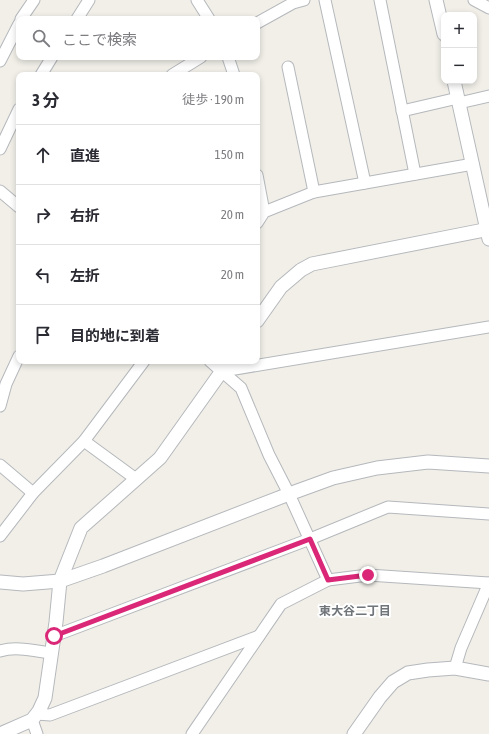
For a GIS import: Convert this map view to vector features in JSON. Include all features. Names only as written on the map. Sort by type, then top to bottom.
[{"type":"street","points":[[24,16],[34,0]]},
{"type":"street","points":[[79,16],[89,0]]},
{"type":"street","points":[[197,0],[208,16]]},
{"type":"street","points":[[260,21],[293,3],[304,0]]},
{"type":"street","points":[[325,0],[365,182]]},
{"type":"street","points":[[380,0],[415,174]]},
{"type":"street","points":[[436,0],[441,21]]},
{"type":"street","points":[[474,0],[489,8]]},
{"type":"street","points":[[0,61],[16,30]]},
{"type":"street","points":[[43,72],[50,60]]},
{"type":"street","points":[[177,72],[196,60]]},
{"type":"street","points":[[229,60],[233,72]]},
{"type":"street","points":[[288,67],[314,192]]},
{"type":"street","points":[[260,317],[281,287],[301,270],[312,264],[488,232],[455,84]]},
{"type":"street","points":[[402,111],[489,96]]},
{"type":"street","points":[[0,149],[16,115]]},
{"type":"street","points":[[260,218],[264,212],[314,192],[473,164]]},
{"type":"street","points":[[0,191],[16,204]]},
{"type":"street","points":[[260,191],[264,212]]},
{"type":"street","points":[[260,361],[489,327]]},
{"type":"street","points":[[0,406],[6,384],[16,362]]},
{"type":"street","points":[[0,536],[33,493],[84,441],[142,364]]},
{"type":"street","points":[[37,734],[34,717],[39,711],[45,698],[60,581],[81,528],[160,458],[226,366],[239,364]]},
{"type":"street","points":[[226,366],[242,388],[269,455],[289,494],[328,580]]},
{"type":"street","points":[[84,441],[136,479]]},
{"type":"street","points":[[0,582],[22,584],[60,581],[333,478],[377,468],[428,462],[489,466]]},
{"type":"street","points":[[0,465],[33,493]]},
{"type":"street","points":[[54,636],[310,539],[388,507],[489,514]]},
{"type":"street","points":[[192,734],[282,604],[328,580],[368,575],[489,583],[461,648],[455,668]]},
{"type":"street","points":[[0,734],[34,717],[50,715],[259,636]]},
{"type":"street","points":[[0,651],[6,649],[20,649],[51,654]]},
{"type":"street","points":[[354,734],[380,697],[393,682],[408,673],[455,668],[489,674]]},
{"type":"district","name":"東大谷二丁目","points":[[355,611]]},
{"type":"route","points":[[54,636],[310,539],[328,580],[368,575]]}]
